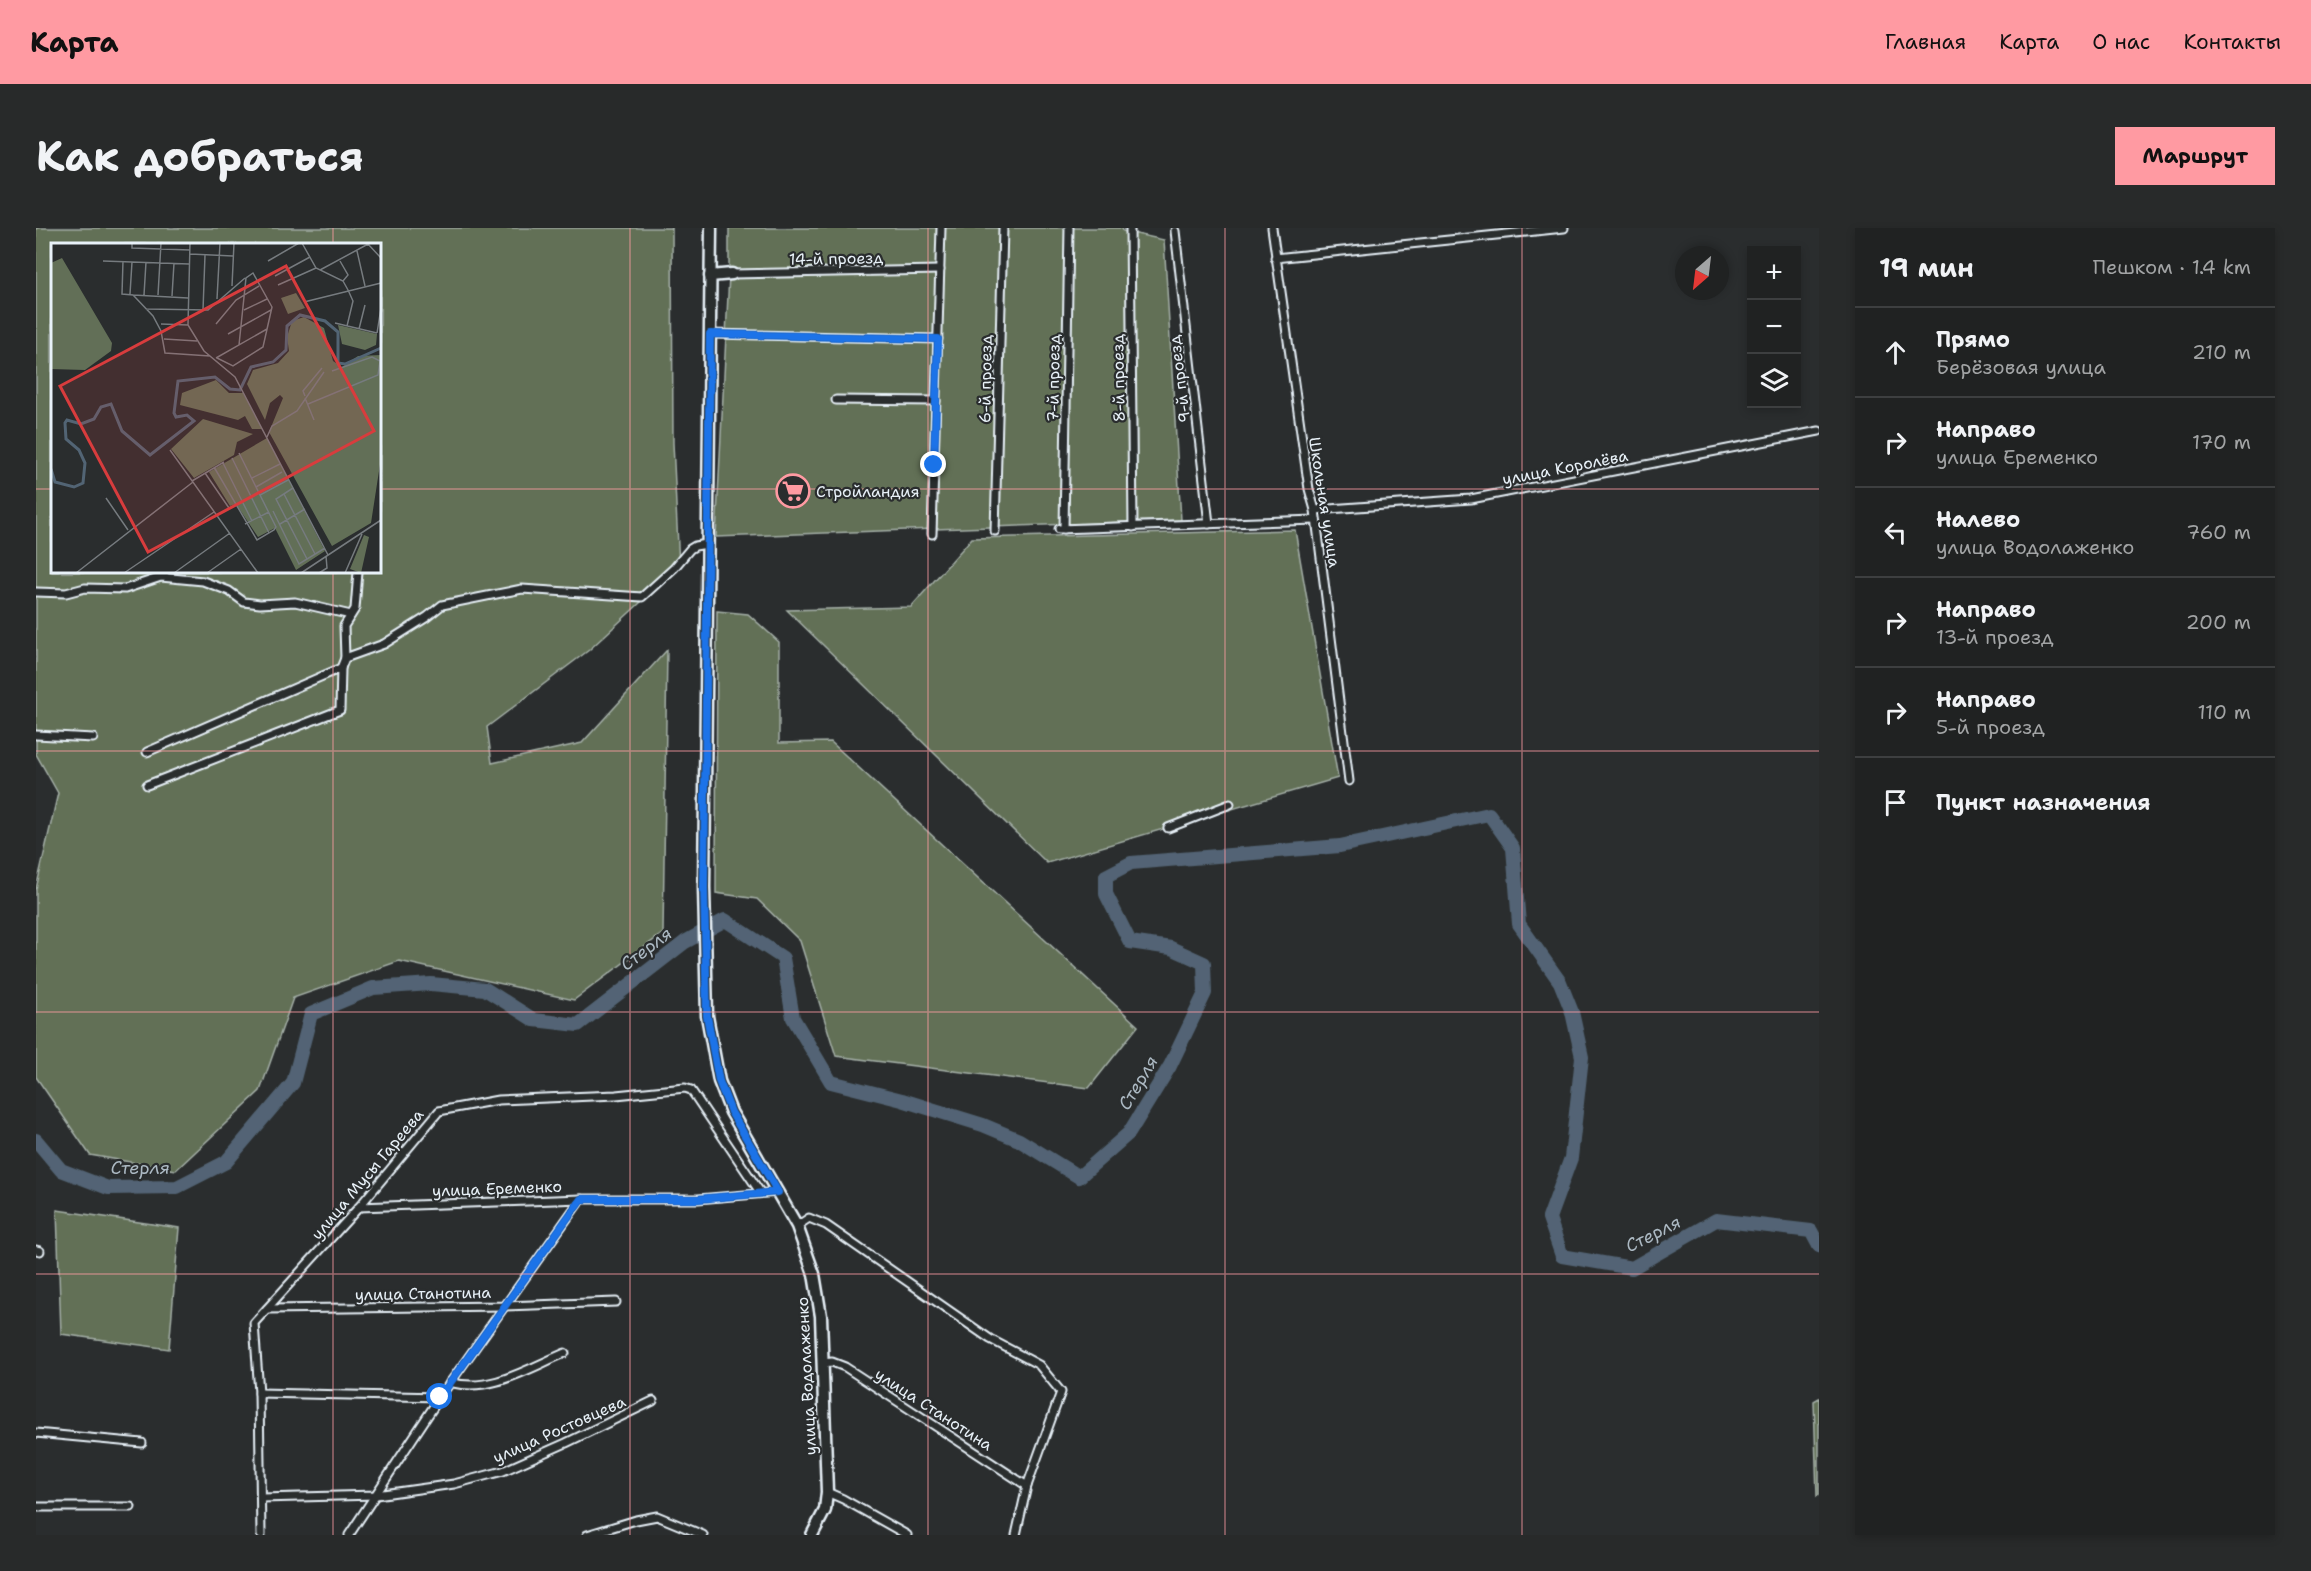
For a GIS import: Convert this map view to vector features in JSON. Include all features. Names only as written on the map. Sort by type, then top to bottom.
[{"type":"main road","name":"улица Водолаженко","points":[[711,228],[704,887],[705,972],[709,1032],[719,1081],[731,1112],[797,1226],[814,1274],[821,1316],[827,1492],[825,1510],[812,1535]]},
{"type":"main road","points":[[710,276],[732,274]]},
{"type":"street","points":[[933,534],[941,228]]},
{"type":"street","name":"6-й проезд","points":[[995,531],[1003,228]]},
{"type":"street","name":"7-й проезд","points":[[1070,228],[1062,529],[1133,527]]},
{"type":"street","name":"8-й проезд","points":[[1130,228],[1133,527]]},
{"type":"street","name":"Школьная улица","points":[[1272,228],[1307,478],[1315,510],[1349,781]]},
{"type":"street","points":[[1275,258],[1564,228]]},
{"type":"street","name":"9-й проезд","points":[[1175,231],[1209,524]]},
{"type":"street","name":"14-й проезд","points":[[732,274],[940,270]]},
{"type":"street","points":[[710,334],[938,339]]},
{"type":"street","points":[[836,400],[936,401]]},
{"type":"street","name":"улица Королёва","points":[[1315,510],[1470,499],[1819,431]]},
{"type":"street","points":[[1133,527],[1316,520]]},
{"type":"street","points":[[345,658],[384,644],[442,605],[522,589],[642,597],[674,568],[690,549],[708,544]]},
{"type":"street","points":[[147,785],[340,710],[341,668],[345,658],[344,626],[355,609],[358,573]]},
{"type":"street","points":[[36,592],[66,593],[85,588],[125,588],[161,577],[203,581],[229,591],[244,602],[295,602],[351,615]]},
{"type":"street","points":[[147,752],[341,668]]},
{"type":"street","points":[[36,735],[93,738]]},
{"type":"street","points":[[1168,828],[1230,804]]},
{"type":"street","name":"улица Мусы Гареева","points":[[261,1535],[259,1393],[254,1323],[359,1207],[439,1111],[498,1100],[616,1095],[685,1088],[691,1090],[760,1192]]},
{"type":"street","name":"улица Еременко","points":[[359,1207],[581,1199],[698,1199],[778,1192]]},
{"type":"street","points":[[349,1535],[450,1382],[581,1199]]},
{"type":"street","points":[[797,1226],[809,1218],[826,1225],[990,1340],[1039,1365],[1061,1392],[1027,1486],[1016,1535]]},
{"type":"street","name":"улица Станотина","points":[[267,1308],[505,1306],[616,1302]]},
{"type":"street","points":[[450,1382],[462,1386],[485,1386],[565,1353]]},
{"type":"street","name":"улица Станотина","points":[[823,1363],[832,1362],[845,1367],[1027,1486]]},
{"type":"street","points":[[259,1393],[440,1397]]},
{"type":"street","name":"улица Ростовцева","points":[[261,1498],[376,1495],[454,1484],[503,1471],[653,1401]]},
{"type":"street","points":[[36,1433],[142,1443]]},
{"type":"street","points":[[827,1492],[907,1535]]},
{"type":"street","points":[[36,1508],[131,1507]]},
{"type":"street","points":[[587,1535],[657,1516],[686,1531],[703,1535]]},
{"type":"green space","points":[[36,228],[672,228],[673,443],[679,567],[589,650],[487,727],[492,763],[582,743],[667,650],[663,933],[574,1000],[399,961],[293,998],[260,1091],[176,1170],[90,1155],[36,1077],[36,889],[58,793],[36,754]]},
{"type":"green space","points":[[729,228],[1122,228],[1123,231],[1164,240],[1181,520],[716,537],[729,275]]},
{"type":"green space","points":[[1295,530],[1338,778],[1047,863],[787,610],[911,607],[972,538]]},
{"type":"green space","points":[[717,611],[748,614],[779,642],[779,743],[831,742],[1138,1026],[1089,1088],[836,1056],[800,941],[757,899],[716,893]]},
{"type":"green space","points":[[57,1210],[179,1228],[169,1349],[61,1334]]},
{"type":"green space","points":[[1819,1398],[1819,1495],[1817,1496],[1814,1401]]},
{"type":"waterway","name":"Стерля","points":[[36,1140],[61,1170],[108,1188],[177,1187],[226,1162],[293,1083],[311,1014],[373,988],[431,984],[485,989],[534,1020],[578,1025],[685,942],[725,920],[783,958],[793,1018],[831,1082],[902,1100],[983,1125],[1019,1140],[1079,1177],[1129,1133],[1170,1066],[1205,993],[1204,963],[1171,948],[1130,942],[1106,894],[1106,876],[1131,863],[1340,846],[1489,814],[1513,848],[1519,924],[1560,982],[1572,1012],[1582,1057],[1571,1158],[1549,1218],[1562,1256],[1632,1268],[1716,1220],[1811,1231],[1819,1246]]},
{"type":"place","name":"Стройландия","points":[[793,491]]},
{"type":"route","points":[[440,1397],[581,1199],[698,1199],[778,1192],[731,1112],[719,1081],[707,1016],[704,887],[710,334],[938,339],[934,465]]}]
